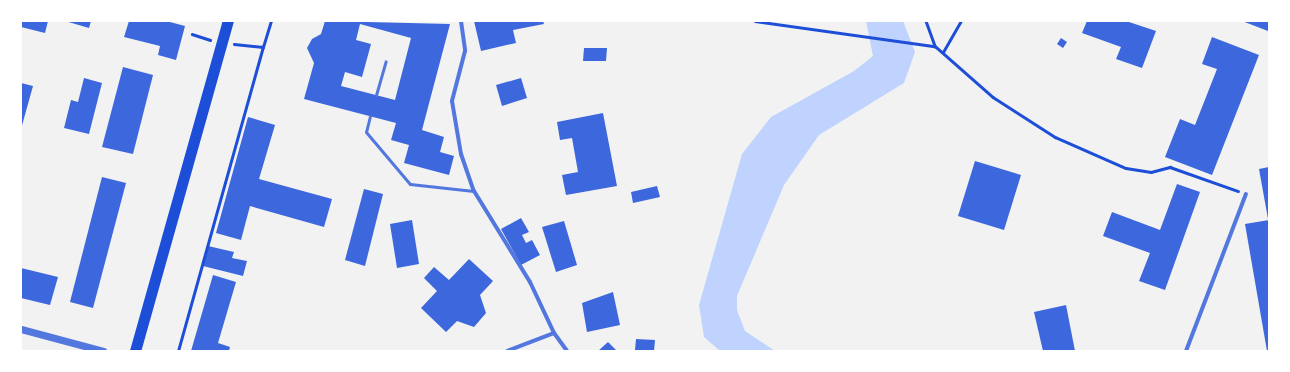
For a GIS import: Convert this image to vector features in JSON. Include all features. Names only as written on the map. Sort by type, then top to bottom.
[{"type":"highway","points":[[135,351],[220,43],[228,21]]},
{"type":"street","points":[[461,21],[465,52],[452,101],[461,154],[474,191],[530,282],[554,333],[567,351]]},
{"type":"street","points":[[1186,351],[1246,194]]},
{"type":"street","points":[[21,329],[103,351]]},
{"type":"street","points":[[508,351],[554,333]]},
{"type":"lane","points":[[376,95],[386,61]]},
{"type":"lane","points":[[370,116],[366,132],[410,184],[474,191]]},
{"type":"path","points":[[178,351],[271,21]]},
{"type":"path","points":[[724,21],[754,21],[935,46],[1017,113],[1089,154],[1140,172],[1170,167],[1246,194]]},
{"type":"path","points":[[926,21],[935,46]]},
{"type":"path","points":[[943,52],[961,21]]},
{"type":"path","points":[[192,34],[220,43],[263,46]]},
{"type":"water","points":[[866,21],[903,21],[915,52],[904,83],[819,135],[784,185],[737,296],[737,310],[745,331],[775,351],[720,351],[704,337],[699,305],[742,154],[771,117],[854,71],[873,56]]},
{"type":"building","points":[[21,21],[48,21],[45,33],[21,27]]},
{"type":"building","points":[[65,21],[91,21],[89,28]]},
{"type":"building","points":[[129,21],[166,21],[185,26],[176,60],[158,55],[160,46],[124,37]]},
{"type":"building","points":[[325,21],[450,24],[422,130],[444,137],[440,152],[454,156],[449,175],[404,163],[409,145],[391,140],[396,123],[304,99],[314,63],[307,48],[312,39],[321,34]],"holes":[[[360,24],[411,38],[395,100],[341,86],[345,72],[362,77],[371,44],[356,40]]]},
{"type":"building","points":[[474,21],[543,21],[544,24],[513,30],[516,43],[481,51]]},
{"type":"building","points":[[1087,21],[1126,21],[1156,31],[1142,68],[1116,59],[1121,47],[1082,33]]},
{"type":"building","points":[[1242,21],[1269,21],[1268,31]]},
{"type":"building","points":[[1212,37],[1259,55],[1212,175],[1165,157],[1180,119],[1195,125],[1217,69],[1202,64]]},
{"type":"building","points":[[1061,38],[1067,42],[1063,48],[1057,44]]},
{"type":"building","points":[[584,48],[607,48],[606,61],[583,61]]},
{"type":"building","points":[[123,67],[153,75],[133,154],[102,147]]},
{"type":"building","points":[[84,78],[102,83],[89,134],[64,128],[71,100],[78,102]]},
{"type":"building","points":[[521,78],[527,98],[502,106],[496,85]]},
{"type":"building","points":[[21,83],[33,86],[21,129]]},
{"type":"building","points":[[603,113],[617,186],[566,195],[562,175],[578,172],[572,138],[560,140],[557,122]]},
{"type":"building","points":[[248,117],[275,125],[259,179],[332,199],[324,227],[250,206],[241,240],[216,233]]},
{"type":"building","points":[[975,161],[1021,175],[1004,230],[958,216]]},
{"type":"building","points":[[1269,167],[1269,219],[1268,219],[1259,169]]},
{"type":"building","points":[[102,177],[126,183],[93,308],[70,302]]},
{"type":"building","points":[[1177,184],[1200,192],[1165,290],[1139,281],[1150,253],[1103,236],[1112,212],[1160,230]]},
{"type":"building","points":[[657,186],[660,197],[633,203],[631,192]]},
{"type":"building","points":[[364,189],[383,194],[365,266],[345,260]]},
{"type":"building","points":[[521,218],[529,232],[522,235],[526,243],[532,240],[540,255],[521,265],[501,229]]},
{"type":"building","points":[[412,220],[419,264],[397,268],[390,224]]},
{"type":"building","points":[[1269,220],[1269,351],[1267,351],[1245,224]]},
{"type":"building","points":[[564,221],[577,265],[556,272],[542,227]]},
{"type":"building","points":[[208,246],[234,252],[232,258],[247,261],[243,276],[203,266]]},
{"type":"building","points":[[469,259],[493,281],[480,295],[486,313],[474,327],[457,321],[446,332],[421,308],[437,291],[424,278],[434,267],[449,280]]},
{"type":"building","points":[[21,268],[58,277],[50,305],[21,298]]},
{"type":"building","points":[[213,275],[236,282],[218,343],[230,347],[229,351],[191,351]]},
{"type":"building","points":[[613,292],[620,325],[587,332],[582,303]]},
{"type":"building","points":[[1066,305],[1075,351],[1043,351],[1034,312]]},
{"type":"building","points":[[636,339],[655,340],[654,351],[635,350]]},
{"type":"building","points":[[608,342],[617,351],[598,351]]}]
